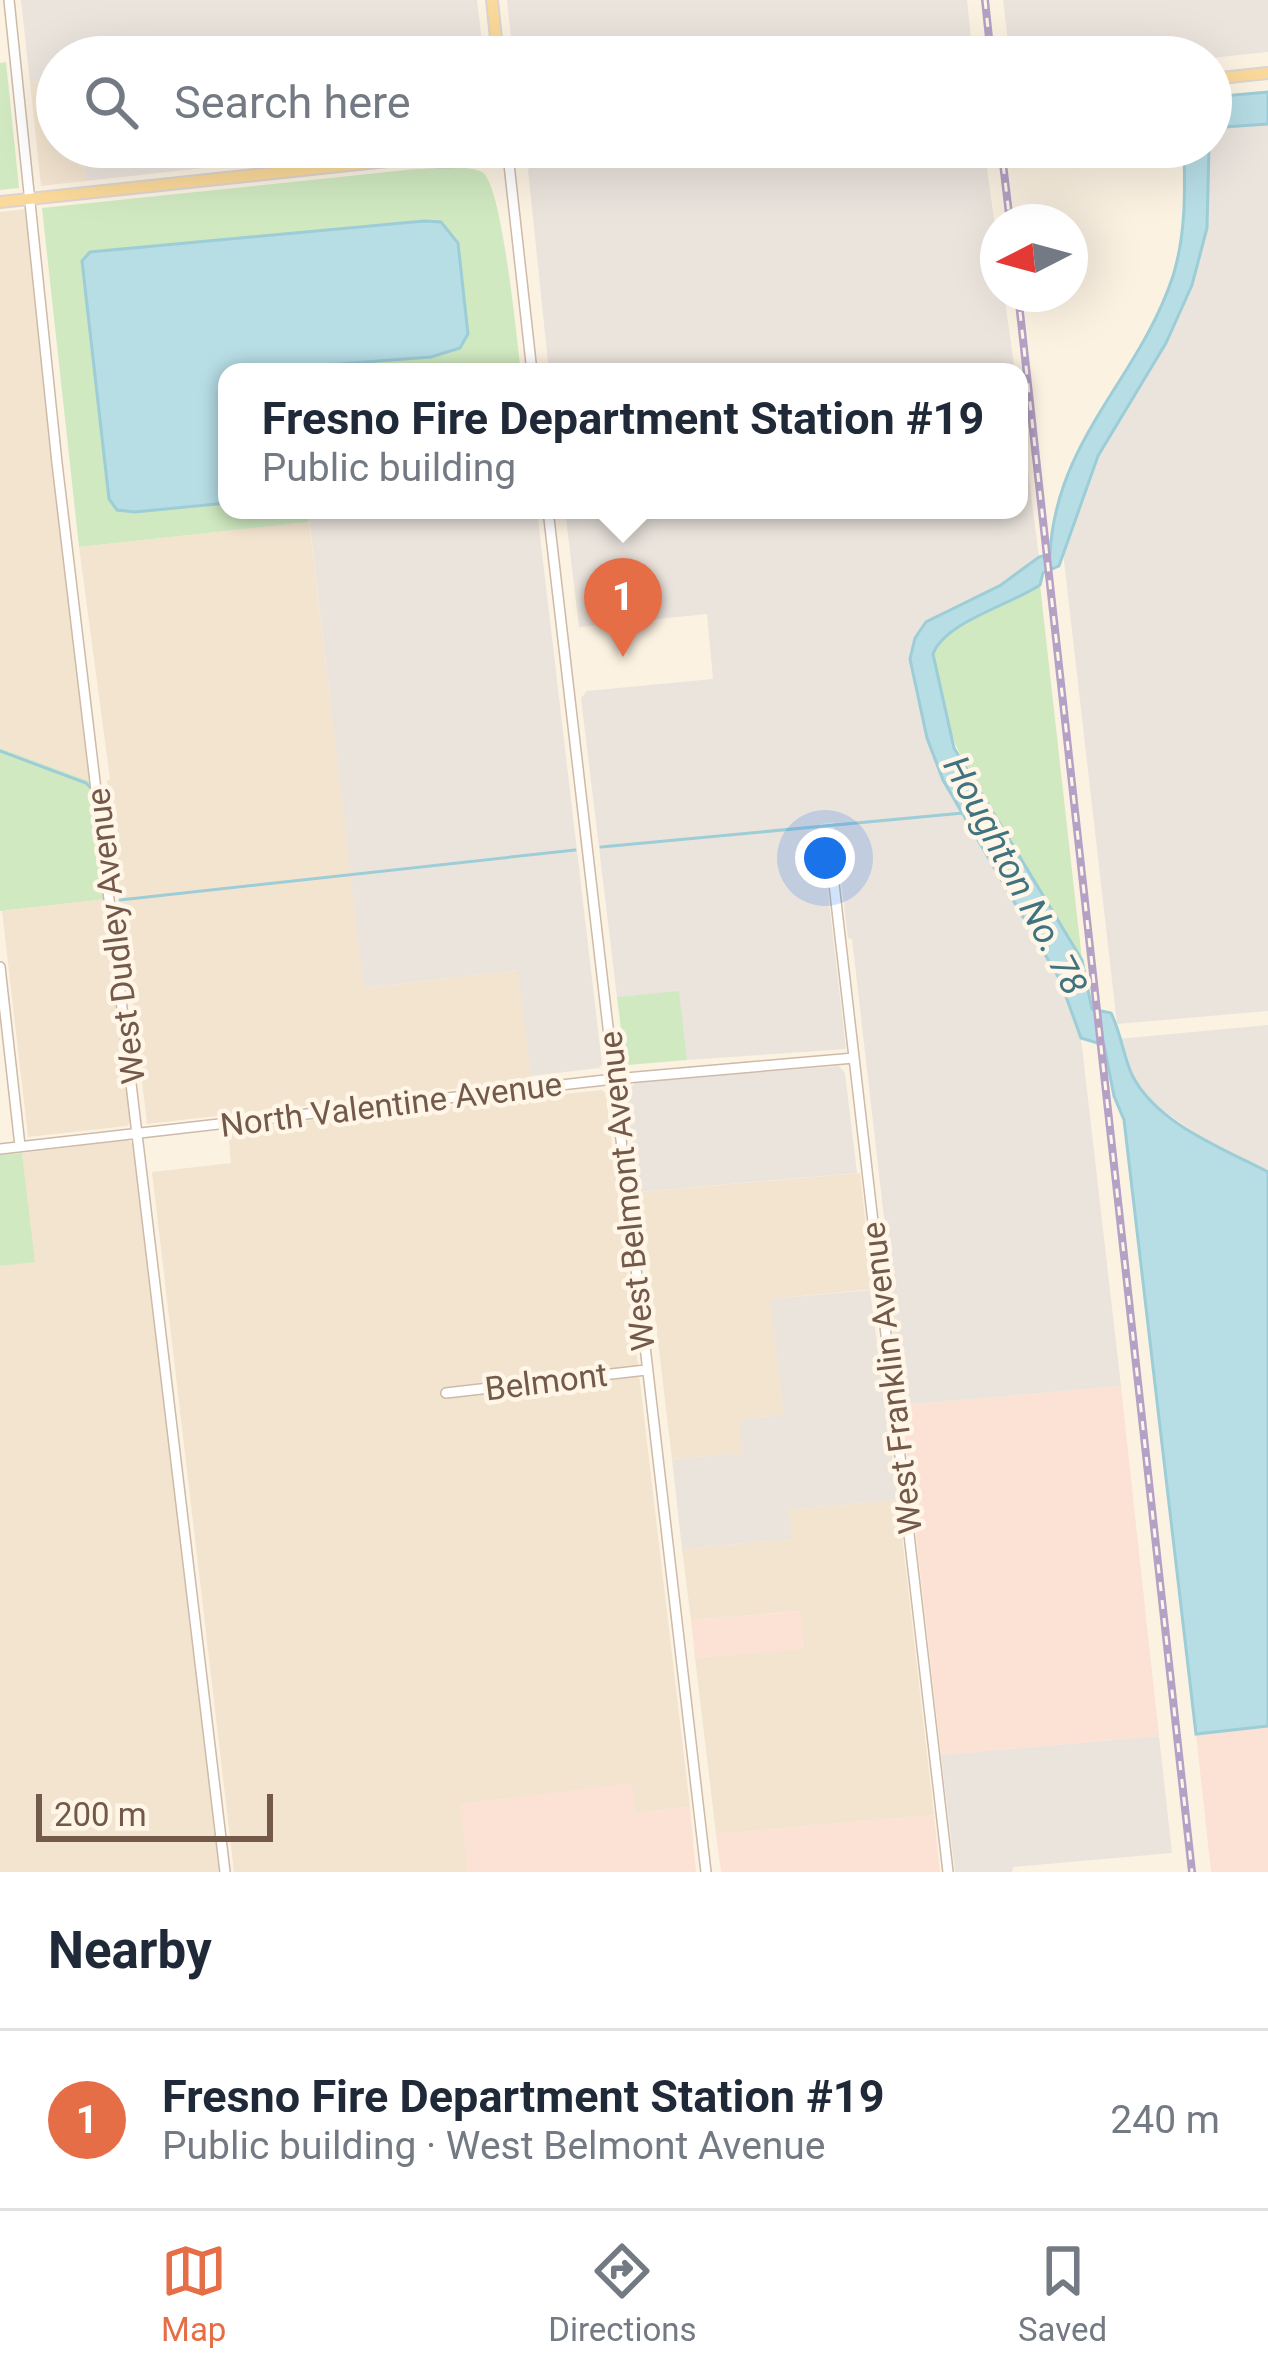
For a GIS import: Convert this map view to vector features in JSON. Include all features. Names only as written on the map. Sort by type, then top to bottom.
[{"type":"main road","points":[[492,0],[496,36]]},
{"type":"main road","points":[[1232,77],[1268,74]]},
{"type":"main road","points":[[0,202],[322,168]]},
{"type":"street","name":"West Dudley Avenue","points":[[9,0],[57,464],[225,1872]]},
{"type":"street","points":[[510,168],[531,363]]},
{"type":"street","name":"West Belmont Avenue","points":[[549,519],[706,1872]]},
{"type":"street","name":"West Franklin Avenue","points":[[834,884],[948,1872]]},
{"type":"street","points":[[0,967],[20,1146]]},
{"type":"street","name":"North Valentine Avenue","points":[[0,1149],[614,1079],[854,1058]]},
{"type":"street","name":"Belmont","points":[[446,1393],[646,1370]]},
{"type":"shaded area","points":[[21,0],[477,0],[481,36],[36,36],[36,81],[30,82]]},
{"type":"shaded area","points":[[507,0],[967,0],[971,36],[511,36]]},
{"type":"shaded area","points":[[1003,0],[1268,0],[1268,52],[1232,56],[1232,36],[1007,36]]},
{"type":"shaded area","points":[[36,81],[36,139],[30,82]]},
{"type":"shaded area","points":[[1268,124],[1268,1011],[1117,1024],[1063,552],[1098,456],[1166,343],[1192,285],[1207,228],[1210,168],[1232,168],[1232,126]]},
{"type":"shaded area","points":[[39,168],[84,168],[86,181],[41,186]]},
{"type":"shaded area","points":[[84,168],[204,168],[86,181]]},
{"type":"shaded area","points":[[529,168],[987,168],[992,204],[980,204],[980,312],[1007,312],[1014,363],[548,363]]},
{"type":"shaded area","points":[[25,209],[92,782],[0,748],[0,212]]},
{"type":"shaded area","points":[[1028,472],[1039,557],[1001,585],[926,622],[927,738],[943,780],[1060,980],[1081,1038],[1121,1386],[901,1405],[888,1288],[892,1287],[834,822],[820,824],[846,1049],[687,1060],[678,992],[617,997],[581,698],[587,691],[713,679],[707,614],[579,627],[566,519],[1028,519]]},
{"type":"shaded area","points":[[309,519],[538,519],[602,1064],[531,1076],[518,970],[364,988]]},
{"type":"shaded area","points":[[309,522],[365,988],[519,970],[532,1080],[147,1124],[110,779],[79,547]]},
{"type":"shaded area","points":[[106,899],[132,1120],[127,1126],[28,1137],[2,911]]},
{"type":"shaded area","points":[[1268,1025],[1268,1172],[1201,1137],[1148,1100],[1118,1039]]},
{"type":"shaded area","points":[[839,1066],[845,1073],[857,1173],[639,1192],[626,1094],[636,1082]]},
{"type":"shaded area","points":[[606,1093],[690,1807],[635,1813],[631,1784],[461,1804],[468,1872],[234,1872],[152,1172],[231,1163],[228,1129]]},
{"type":"shaded area","points":[[128,1140],[135,1145],[220,1872],[0,1872],[0,1266],[34,1261],[22,1153]]},
{"type":"shaded area","points":[[860,1173],[873,1289],[771,1299],[784,1415],[740,1419],[743,1453],[672,1459],[640,1192]]},
{"type":"shaded area","points":[[870,1290],[898,1500],[789,1509],[792,1539],[682,1549],[672,1459],[743,1453],[739,1419],[784,1415],[770,1299]]},
{"type":"shaded area","points":[[1121,1386],[1159,1736],[941,1755],[901,1405]]},
{"type":"shaded area","points":[[898,1500],[934,1815],[716,1834],[695,1658],[804,1648],[799,1611],[691,1620],[682,1549],[791,1539],[788,1509]]},
{"type":"shaded area","points":[[800,1611],[804,1649],[695,1658],[691,1620]]},
{"type":"shaded area","points":[[1268,1726],[1268,1872],[1211,1872],[1196,1734]]},
{"type":"shaded area","points":[[1159,1736],[1172,1853],[1013,1867],[1012,1872],[955,1872],[941,1755]]},
{"type":"shaded area","points":[[632,1783],[635,1813],[690,1807],[696,1872],[468,1872],[460,1804]]},
{"type":"shaded area","points":[[934,1815],[940,1872],[721,1872],[716,1834]]},
{"type":"green space","points":[[6,62],[19,188],[0,190],[0,63]]},
{"type":"green space","points":[[416,169],[482,172],[502,232],[520,363],[218,363],[218,519],[309,522],[79,547],[42,208]]},
{"type":"green space","points":[[1040,585],[1082,960],[989,809],[946,722],[934,684],[933,653],[941,639]]},
{"type":"green space","points":[[0,748],[92,782],[106,899],[0,911]]},
{"type":"green space","points":[[679,991],[687,1060],[628,1065],[617,997]]},
{"type":"green space","points":[[22,1153],[35,1262],[0,1266],[0,1155]]},
{"type":"water","points":[[1268,92],[1268,124],[1232,126],[1232,95]]},
{"type":"water","name":"Houghton No. 78","points":[[1184,168],[1208,168],[1207,228],[1192,285],[1166,343],[1098,456],[1059,566],[1043,573],[1040,585],[951,633],[933,654],[954,748],[1082,960],[1092,1009],[1111,1013],[1132,1075],[1174,1121],[1268,1172],[1268,1726],[1196,1734],[1124,1120],[1104,1045],[1081,1038],[1060,980],[943,780],[927,738],[910,659],[915,638],[926,622],[1001,585],[1050,554],[1067,477],[1158,313],[1173,276]]},
{"type":"water","points":[[441,222],[458,243],[468,334],[460,348],[431,357],[351,363],[218,363],[218,504],[117,510],[109,499],[82,261],[90,252]]},
{"type":"waterway","points":[[0,751],[92,789]]},
{"type":"waterway","name":"Houghton No. 78","points":[[601,847],[963,813]]},
{"type":"waterway","points":[[120,900],[575,850]]},
{"type":"railway","points":[[985,0],[989,36]]},
{"type":"railway","points":[[1004,168],[1008,204]]},
{"type":"railway","points":[[1020,312],[1026,363]]},
{"type":"railway","points":[[1028,385],[1192,1872]]},
{"type":"place","name":"Fresno Fire Department Station #19","points":[[623,657]]}]
